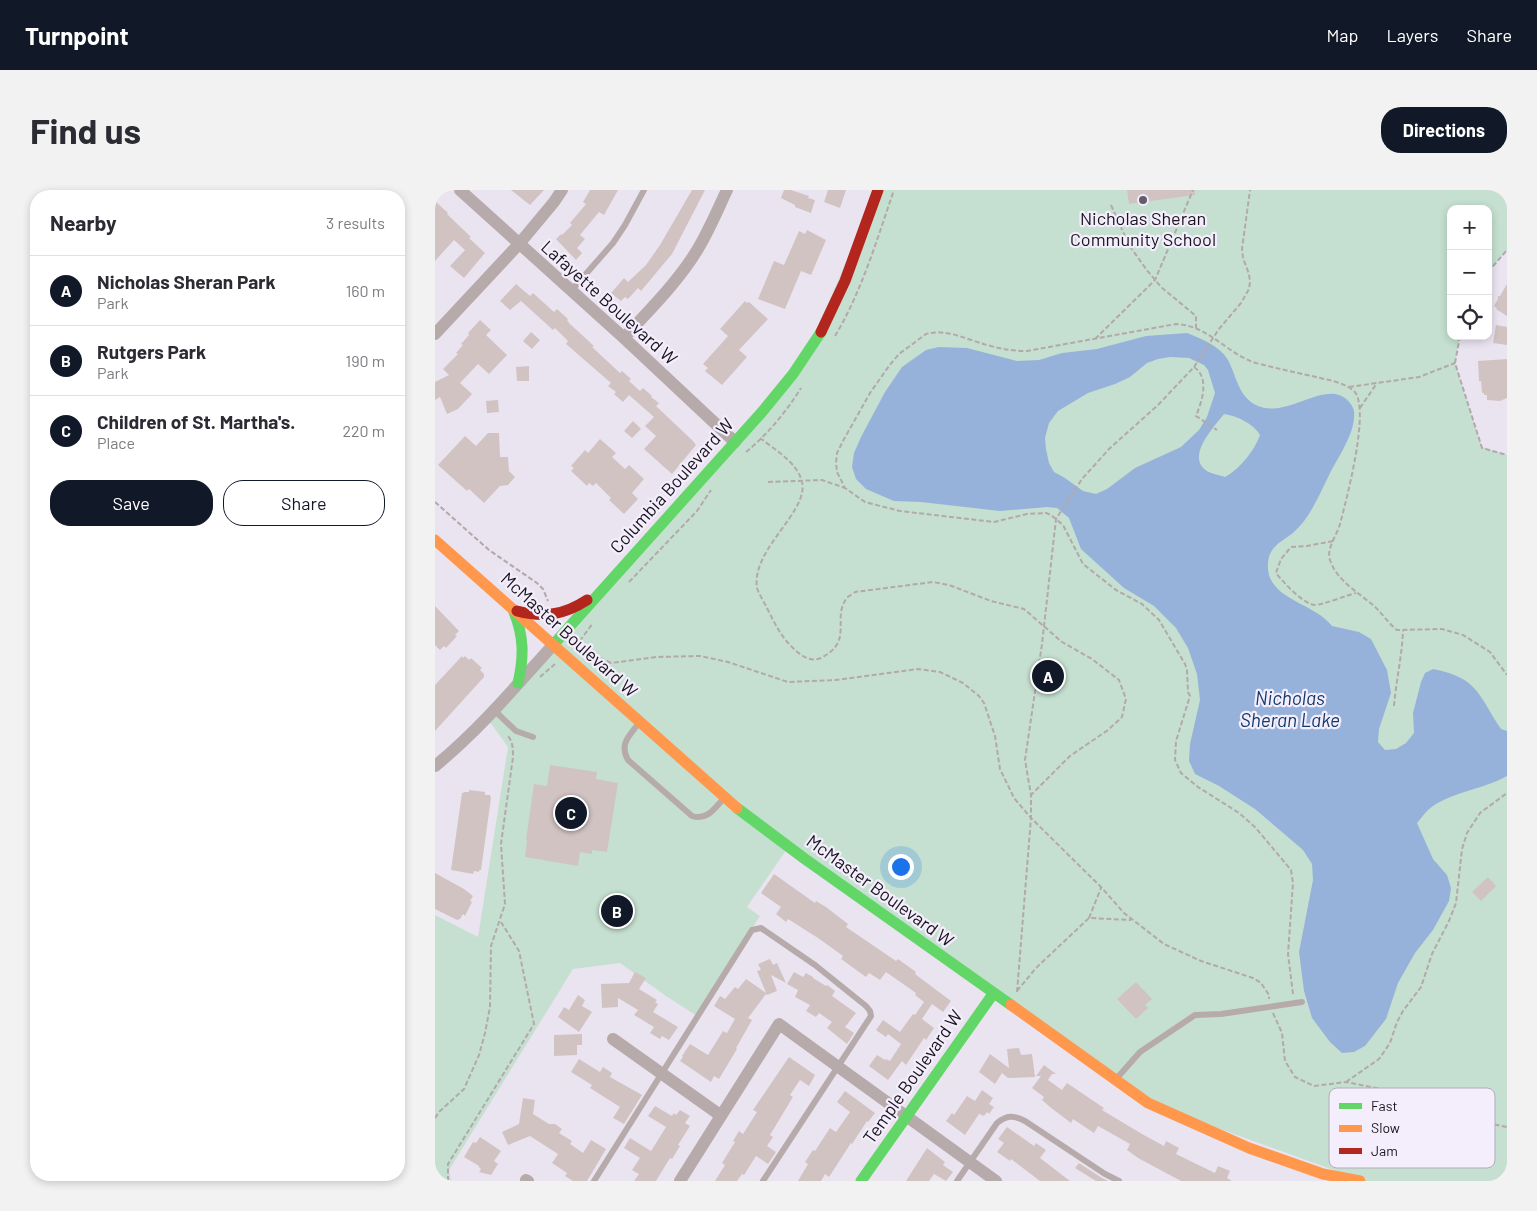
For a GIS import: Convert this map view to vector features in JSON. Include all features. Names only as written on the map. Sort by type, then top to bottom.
[{"type":"street","name":"Lafayette Boulevard W","points":[[460,190],[624,338],[735,442]]},
{"type":"street","points":[[435,334],[519,244],[549,209],[562,190]]},
{"type":"street","points":[[624,338],[671,287],[695,253],[707,234],[727,190]]},
{"type":"street","name":"Columbia Boulevard W","points":[[435,767],[464,742],[494,710],[781,390],[820,334],[855,255],[878,190]]},
{"type":"street","name":"McMaster Boulevard W","points":[[435,540],[724,797],[805,859],[1148,1103],[1249,1148],[1321,1177],[1360,1181]]},
{"type":"street","points":[[513,610],[531,615],[549,616],[559,614],[581,604],[603,588]]},
{"type":"street","points":[[513,610],[521,628],[524,659],[518,683]]},
{"type":"street","name":"Temple Boulevard W","points":[[861,1181],[993,994]]},
{"type":"street","points":[[680,1181],[779,1024],[996,1181]]},
{"type":"street","points":[[613,1039],[720,1115]]},
{"type":"lane","points":[[571,291],[613,243],[644,190]]},
{"type":"lane","points":[[494,710],[516,731],[533,737]]},
{"type":"lane","points":[[639,722],[623,747],[628,760],[692,816],[705,817],[724,797]]},
{"type":"lane","points":[[594,1181],[752,930],[761,928],[815,965],[870,1011],[871,1016],[763,1181]]},
{"type":"lane","points":[[1115,1080],[1139,1052],[1195,1015],[1221,1014],[1298,1002]]},
{"type":"lane","points":[[957,1181],[997,1123],[1004,1118],[1017,1116],[1119,1181]]},
{"type":"path","points":[[1095,339],[1155,280],[1193,190]]},
{"type":"path","points":[[1017,991],[1031,818],[1031,794],[1025,760],[1056,519],[1082,479],[1109,449],[1158,405],[1194,367],[1249,289],[1249,274],[1243,258],[1243,249],[1250,190]]},
{"type":"path","points":[[1111,205],[1129,245],[1161,287],[1196,316],[1197,328]]},
{"type":"path","points":[[1492,267],[1507,250]]},
{"type":"path","points":[[845,488],[837,472],[836,463],[837,453],[843,441],[870,393],[889,366],[899,354],[926,334],[935,332],[949,334],[1012,351],[1034,350],[1168,325],[1186,324],[1214,338],[1247,360],[1329,380],[1348,387],[1355,392],[1359,399],[1360,408],[1355,462],[1340,526],[1330,550],[1329,558],[1339,574],[1356,593],[1375,606],[1394,627],[1403,631],[1442,629],[1463,635],[1490,652],[1507,676]]},
{"type":"path","points":[[1459,340],[1455,363],[1483,448],[1507,455]]},
{"type":"path","points":[[1348,387],[1419,378],[1455,363]]},
{"type":"path","points":[[1194,367],[1199,371],[1204,382],[1197,416],[1217,430]]},
{"type":"path","points":[[1360,408],[1377,383]]},
{"type":"path","points":[[747,428],[780,453],[794,467],[802,481],[801,495],[795,507],[765,552],[757,575],[757,589],[781,637],[803,658],[819,659],[832,650],[841,638],[842,609],[847,598],[855,592],[933,582],[949,585],[991,601],[1024,609],[1062,642],[1091,659],[1119,680],[1126,699],[1122,717],[1108,730],[1070,756],[1031,794]]},
{"type":"path","points":[[768,482],[822,480],[845,488],[865,502],[900,511],[994,522],[1017,516],[1046,513],[1063,525],[1083,564],[1116,590],[1142,604],[1159,620],[1185,664],[1190,696],[1176,742],[1175,760],[1181,774],[1198,788],[1239,813],[1255,827],[1291,870],[1293,883],[1288,954],[1298,1002]]},
{"type":"path","points":[[435,502],[489,550],[543,588],[547,598],[549,616]]},
{"type":"path","points":[[1335,540],[1307,546],[1291,547],[1281,559],[1276,573],[1287,586],[1307,602],[1315,605],[1356,593]]},
{"type":"path","points":[[565,631],[596,656],[611,663],[656,657],[700,656],[728,662],[788,682],[836,680],[918,669],[940,672],[963,682],[984,703],[995,736],[1000,769],[1015,798],[1031,818],[1101,887],[1124,913],[1164,944],[1201,961],[1253,978],[1261,983],[1269,995],[1270,1006],[1282,1034],[1285,1061],[1295,1077],[1314,1086],[1346,1082],[1376,1088]]},
{"type":"path","points":[[1394,706],[1396,682],[1402,658],[1403,631]]},
{"type":"path","points":[[537,681],[574,644],[579,642]]},
{"type":"path","points":[[435,1118],[463,1089],[479,1055],[489,1007],[491,946],[505,904],[501,844],[513,747],[510,738],[505,733]]},
{"type":"path","points":[[1346,1082],[1379,1059],[1390,1043],[1403,1011],[1421,987],[1432,954],[1456,903],[1462,849],[1467,832],[1480,813],[1507,793]]},
{"type":"path","points":[[1015,995],[1035,968],[1089,918],[1101,887]]},
{"type":"path","points":[[1089,918],[1133,920]]},
{"type":"path","points":[[448,1181],[448,1164],[534,1024],[519,951],[500,921]]},
{"type":"green space","points":[[878,190],[1507,190],[1507,250],[1492,267],[1492,205],[1447,205],[1447,340],[1459,340],[1455,363],[1482,447],[1507,455],[1507,1181],[1364,1181],[1148,1103],[789,846],[747,907],[760,916],[697,1016],[620,963],[573,969],[449,1170],[451,1181],[435,1181],[435,915],[478,937],[508,747],[487,718],[804,358]]},
{"type":"water","name":"Nicholas Sheran Lake","points":[[1187,333],[1210,344],[1225,355],[1242,392],[1251,402],[1258,406],[1279,408],[1321,395],[1331,394],[1342,396],[1349,402],[1354,411],[1354,418],[1347,441],[1306,519],[1271,552],[1268,565],[1270,578],[1282,592],[1317,613],[1332,626],[1359,632],[1371,639],[1387,670],[1391,693],[1379,729],[1378,742],[1385,750],[1396,749],[1406,743],[1414,733],[1413,713],[1421,682],[1425,673],[1433,669],[1460,677],[1469,683],[1482,697],[1501,729],[1507,731],[1507,776],[1442,801],[1433,806],[1417,823],[1433,859],[1447,875],[1451,888],[1449,901],[1433,930],[1415,953],[1398,983],[1386,1019],[1365,1046],[1354,1052],[1342,1053],[1330,1042],[1312,1018],[1304,991],[1299,952],[1313,880],[1312,864],[1303,850],[1255,809],[1219,786],[1195,774],[1189,761],[1190,744],[1200,700],[1197,674],[1188,648],[1176,628],[1154,606],[1124,588],[1081,549],[1069,518],[1057,508],[1047,507],[1000,511],[921,502],[894,501],[866,489],[856,479],[852,467],[854,453],[861,437],[885,392],[902,367],[926,350],[939,347],[967,348],[1017,361],[1039,360],[1062,353],[1097,349],[1146,336]],"holes":[[[1170,357],[1189,358],[1204,365],[1208,370],[1215,393],[1207,417],[1199,430],[1181,447],[1135,468],[1107,489],[1096,494],[1083,491],[1054,472],[1049,463],[1045,438],[1049,423],[1058,411],[1088,393],[1130,377],[1147,363]],[[1224,414],[1245,421],[1254,427],[1260,435],[1246,459],[1236,470],[1225,477],[1207,471],[1201,465],[1199,458],[1203,442]]]},
{"type":"building","points":[[511,190],[544,190],[530,205]]},
{"type":"building","points":[[590,190],[618,190],[604,215],[599,212],[580,235],[585,239],[577,248],[582,253],[576,260],[556,239],[572,225],[570,223],[586,204],[583,202]]},
{"type":"building","points":[[692,190],[705,190],[672,254],[641,291],[638,288],[628,299],[625,297],[621,301],[611,293],[624,278],[628,282],[646,265]]},
{"type":"building","points":[[784,190],[791,190],[815,200],[811,213],[795,207],[795,205],[781,198]]},
{"type":"building","points":[[828,190],[846,190],[840,208],[824,202]]},
{"type":"building","name":"Nicholas Sheran Community School","points":[[1127,190],[1195,190],[1195,195],[1129,204]]},
{"type":"building","points":[[435,201],[485,253],[464,278],[450,266],[465,250],[454,240],[435,261]]},
{"type":"building","points":[[807,230],[826,240],[811,275],[801,271],[785,309],[758,299],[774,261],[784,265],[799,231],[805,234]]},
{"type":"building","points":[[516,284],[530,296],[533,293],[554,312],[557,309],[594,346],[592,347],[620,373],[622,371],[631,379],[629,381],[640,391],[643,388],[652,396],[659,403],[656,406],[693,441],[696,445],[672,474],[644,449],[656,436],[645,426],[654,417],[629,395],[623,402],[614,394],[616,392],[608,386],[611,383],[566,344],[568,341],[555,328],[553,330],[521,301],[510,310],[500,301]]},
{"type":"building","points":[[1507,284],[1507,316],[1494,306],[1498,296],[1500,296]]},
{"type":"building","points":[[745,301],[749,302],[768,319],[739,350],[747,357],[722,385],[705,371],[708,368],[703,364],[728,336],[720,329]]},
{"type":"building","points":[[480,320],[491,330],[486,335],[507,355],[489,374],[478,364],[460,383],[472,394],[458,409],[447,414],[440,397],[435,400],[435,382],[449,375],[443,369],[458,354],[456,353],[469,335],[468,333]]},
{"type":"building","points":[[1496,325],[1507,327],[1507,345],[1493,343]]},
{"type":"building","points":[[531,332],[540,340],[532,349],[523,341]]},
{"type":"building","points":[[1507,359],[1507,398],[1500,401],[1487,400],[1487,395],[1482,393],[1481,381],[1479,381],[1478,361]]},
{"type":"building","points":[[529,366],[529,381],[517,381],[516,367]]},
{"type":"building","points":[[498,400],[499,412],[487,413],[486,401]]},
{"type":"building","points":[[633,421],[641,429],[632,438],[624,431]]},
{"type":"building","points":[[488,433],[499,433],[500,457],[508,457],[509,471],[515,477],[508,485],[500,486],[484,503],[469,489],[467,491],[438,465],[465,436],[476,446]]},
{"type":"building","points":[[600,439],[616,453],[612,457],[625,469],[629,465],[644,479],[632,493],[638,499],[624,514],[609,500],[611,498],[596,483],[593,486],[589,483],[587,486],[571,471],[574,468],[571,466],[585,450],[588,453]]},
{"type":"building","points":[[435,606],[459,631],[446,648],[444,646],[440,650],[435,645]]},
{"type":"building","points":[[462,656],[469,660],[471,658],[482,668],[480,670],[484,677],[435,731],[435,685]]},
{"type":"building","points":[[550,765],[597,772],[596,779],[618,783],[607,852],[592,850],[592,854],[580,852],[578,866],[525,857],[534,784],[547,786]]},
{"type":"building","points":[[469,790],[485,792],[485,795],[490,795],[491,798],[481,870],[479,872],[474,871],[473,874],[451,870],[462,793],[469,792]]},
{"type":"building","points":[[435,873],[473,896],[465,916],[463,914],[457,920],[435,909]]},
{"type":"building","points":[[774,874],[815,903],[816,901],[826,907],[848,924],[846,927],[896,961],[898,959],[951,1001],[943,1012],[932,1004],[922,1019],[934,1028],[926,1040],[924,1038],[906,1065],[902,1061],[888,1080],[869,1066],[877,1055],[890,1061],[901,1044],[888,1034],[886,1037],[876,1030],[883,1020],[900,1032],[924,1002],[915,995],[916,993],[886,972],[880,980],[869,973],[866,977],[841,959],[843,956],[818,938],[788,919],[786,922],[776,914],[781,907],[761,893]]},
{"type":"building","points":[[1488,877],[1496,886],[1481,901],[1472,892]]},
{"type":"building","points":[[770,959],[773,965],[777,963],[786,983],[771,975],[777,991],[766,994],[748,1018],[752,1020],[737,1049],[719,1079],[714,1076],[711,1082],[680,1061],[682,1056],[690,1044],[708,1055],[723,1031],[727,1033],[735,1019],[714,1006],[720,996],[725,999],[735,987],[738,989],[746,979],[766,993],[757,971],[761,970],[758,964]]},
{"type":"building","points":[[635,972],[646,978],[639,989],[657,1000],[655,1002],[658,1004],[653,1012],[678,1027],[669,1040],[662,1036],[660,1039],[650,1033],[654,1027],[634,1015],[638,1010],[618,998],[618,1007],[602,1008],[601,984],[629,983]]},
{"type":"building","points":[[794,972],[803,977],[806,973],[827,985],[835,991],[832,996],[856,1013],[845,1027],[854,1033],[847,1044],[827,1028],[832,1022],[819,1013],[816,1017],[806,1011],[810,1005],[795,997],[798,990],[787,984]]},
{"type":"building","points":[[1136,982],[1152,999],[1145,1005],[1148,1008],[1136,1019],[1117,999]]},
{"type":"building","points":[[578,995],[585,1000],[582,1006],[592,1012],[579,1032],[558,1017],[564,1007],[569,1010]]},
{"type":"building","points":[[582,1034],[582,1045],[577,1045],[577,1055],[554,1056],[554,1035]]},
{"type":"building","points":[[1019,1048],[1021,1055],[1032,1054],[1035,1077],[1008,1078],[1002,1073],[995,1084],[979,1072],[990,1054],[1009,1068],[1007,1049]]},
{"type":"building","points":[[789,1057],[815,1075],[809,1086],[800,1080],[790,1095],[793,1097],[770,1135],[773,1137],[767,1146],[776,1152],[768,1164],[756,1156],[744,1175],[742,1174],[737,1181],[715,1181],[725,1165],[722,1163],[735,1142],[733,1141],[739,1131],[743,1134],[757,1112],[753,1110]]},
{"type":"building","points":[[579,1059],[600,1072],[603,1067],[612,1073],[610,1077],[642,1095],[624,1124],[613,1118],[620,1107],[590,1088],[592,1085],[571,1072]]},
{"type":"building","points":[[1044,1065],[1056,1074],[1052,1074],[1048,1080],[1062,1090],[1067,1083],[1104,1108],[1102,1110],[1142,1134],[1164,1146],[1166,1141],[1179,1148],[1176,1154],[1215,1173],[1218,1166],[1230,1171],[1227,1178],[1232,1181],[1181,1181],[1138,1158],[1127,1150],[1130,1144],[1098,1126],[1094,1133],[1073,1119],[1071,1123],[1042,1100],[1044,1097],[1032,1088],[1041,1076],[1036,1076]]},
{"type":"building","points":[[982,1090],[993,1098],[989,1104],[994,1107],[989,1114],[987,1112],[984,1116],[979,1114],[965,1135],[946,1121],[952,1113],[954,1115],[967,1096],[975,1101]]},
{"type":"building","points":[[845,1091],[875,1113],[851,1143],[829,1177],[825,1174],[821,1181],[798,1181],[808,1164],[805,1162],[813,1150],[815,1151],[830,1128],[836,1132],[850,1112],[837,1102]]},
{"type":"building","points":[[523,1098],[535,1100],[533,1114],[549,1124],[555,1124],[562,1129],[559,1133],[572,1141],[570,1144],[583,1153],[591,1140],[606,1149],[587,1181],[573,1181],[565,1176],[567,1173],[552,1163],[558,1154],[530,1136],[508,1145],[502,1132],[519,1124]]},
{"type":"building","points":[[655,1106],[672,1116],[674,1113],[676,1115],[680,1110],[690,1116],[685,1123],[690,1126],[672,1159],[670,1158],[656,1181],[634,1181],[639,1174],[632,1170],[640,1158],[624,1148],[630,1138],[651,1151],[666,1127],[648,1116]]},
{"type":"building","points":[[1007,1127],[1034,1146],[1036,1143],[1046,1150],[1040,1158],[1070,1181],[1040,1181],[1011,1159],[1010,1161],[997,1152],[1004,1143],[998,1139]]},
{"type":"building","points":[[480,1137],[501,1151],[494,1161],[498,1164],[491,1175],[479,1172],[481,1169],[479,1166],[464,1157],[473,1142],[476,1143]]},
{"type":"building","points":[[927,1148],[945,1162],[943,1165],[953,1172],[946,1181],[934,1174],[929,1181],[906,1181]]},
{"type":"building","points":[[1079,1163],[1108,1181],[1096,1181],[1075,1168]]},
{"type":"traffic: fast","points":[[553,645],[762,412],[793,374],[821,332]]},
{"type":"traffic: fast","points":[[514,612],[520,630],[522,647],[518,683]]},
{"type":"traffic: fast","points":[[737,808],[805,859],[1011,1005]]},
{"type":"traffic: fast","points":[[861,1181],[993,994]]},
{"type":"traffic: slow","points":[[435,540],[737,808]]},
{"type":"traffic: slow","points":[[1011,1005],[1148,1103],[1249,1148],[1323,1174],[1360,1181]]},
{"type":"traffic: jam","points":[[821,332],[845,281],[878,190]]},
{"type":"traffic: jam","points":[[517,611],[545,615],[554,614],[570,609],[587,600]]},
{"type":"place","name":"Nicholas Sheran Community School","points":[[1143,200]]},
{"type":"place","name":"Nicholas Sheran Park","points":[[1048,676]]},
{"type":"place","name":"Children of St. Martha's.","points":[[571,813]]},
{"type":"place","name":"Rutgers Park","points":[[617,911]]}]
